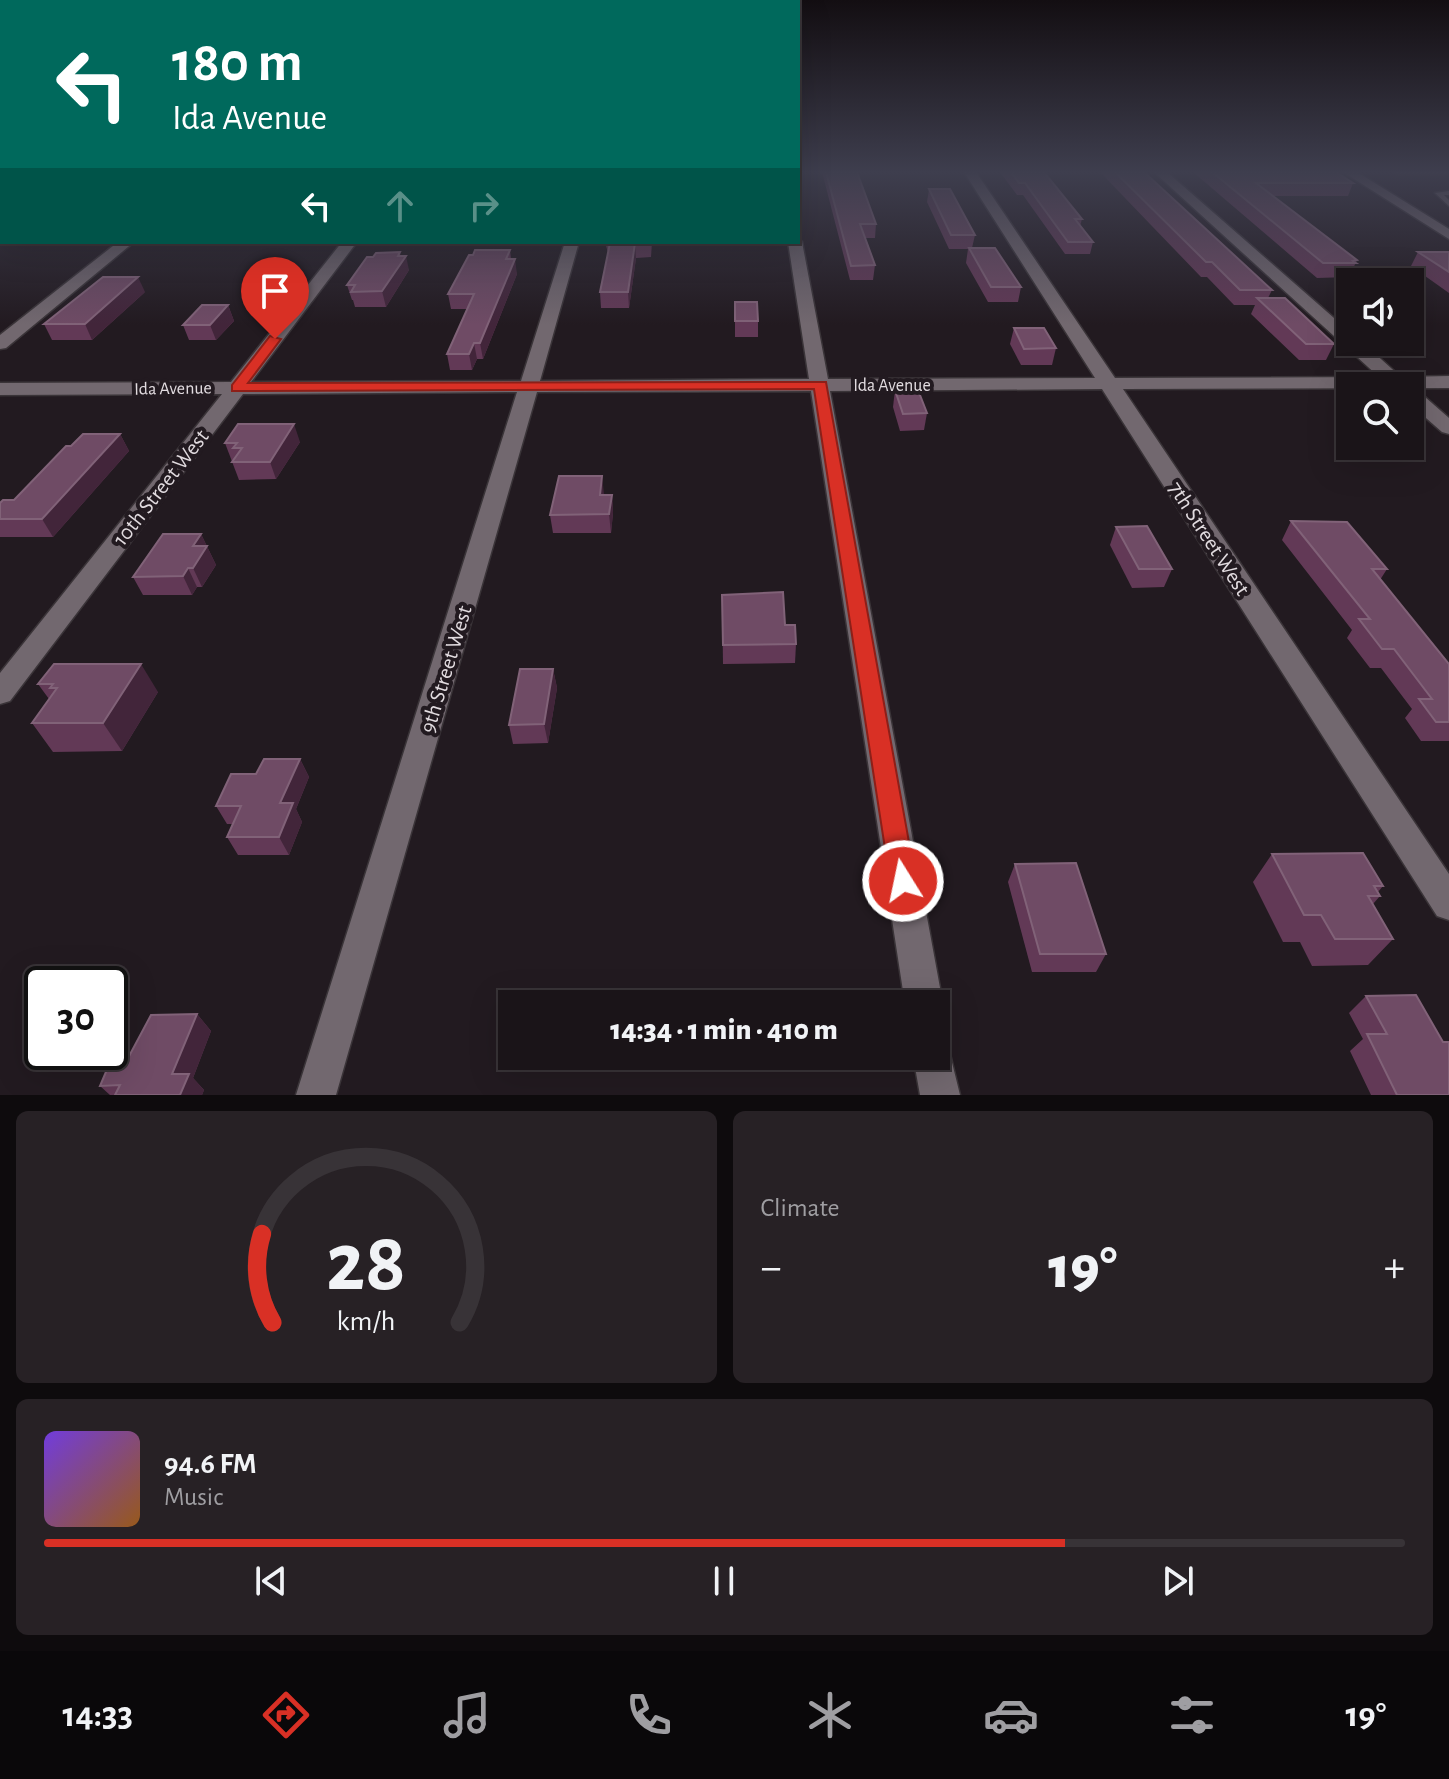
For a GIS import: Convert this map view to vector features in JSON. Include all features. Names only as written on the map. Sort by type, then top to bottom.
[{"type":"street","name":"7th Street West","points":[[1003,223],[1449,904]]},
{"type":"street","points":[[1218,223],[1336,328]]},
{"type":"street","points":[[1430,223],[1449,235]]},
{"type":"street","points":[[0,344],[125,244]]},
{"type":"street","name":"10th Street West","points":[[0,693],[348,244]]},
{"type":"street","name":"9th Street West","points":[[316,1095],[571,244]]},
{"type":"street","points":[[795,244],[922,990]]},
{"type":"street","points":[[1368,356],[1385,372]]},
{"type":"street","name":"Ida Avenue","points":[[1424,385],[1449,382]]},
{"type":"street","name":"Ida Avenue","points":[[0,389],[1108,384],[1336,386]]},
{"type":"street","points":[[1424,406],[1449,428]]},
{"type":"street","points":[[936,1070],[940,1095]]},
{"type":"building","points":[[840,223],[876,223],[860,224],[875,265],[851,266]]},
{"type":"building","points":[[945,223],[969,223],[975,235],[951,235]]},
{"type":"building","points":[[1054,223],[1078,223],[1093,242],[1068,242]]},
{"type":"building","points":[[1167,223],[1199,223],[1272,290],[1240,290],[1212,262],[1206,262]]},
{"type":"building","points":[[1274,223],[1309,223],[1357,260],[1353,261],[1356,263],[1323,263]]},
{"type":"building","points":[[610,244],[635,244],[628,292],[600,292]]},
{"type":"building","points":[[969,248],[995,248],[1021,287],[991,287]]},
{"type":"building","points":[[475,250],[510,250],[506,259],[515,259],[480,343],[474,343],[469,354],[447,354],[474,294],[448,294],[469,255],[473,255]]},
{"type":"building","points":[[400,252],[398,256],[406,256],[382,291],[351,292],[355,285],[347,285],[367,257],[373,257],[376,253]]},
{"type":"building","points":[[1418,252],[1449,252],[1449,272]]},
{"type":"building","points":[[103,277],[138,277],[85,324],[44,324]]},
{"type":"building","points":[[1257,298],[1285,298],[1334,344],[1306,344]]},
{"type":"building","points":[[735,302],[757,302],[758,321],[735,321]]},
{"type":"building","points":[[202,305],[228,305],[210,325],[183,325]]},
{"type":"building","points":[[1014,328],[1044,328],[1056,348],[1024,349]]},
{"type":"building","points":[[895,390],[918,390],[927,413],[903,414]]},
{"type":"building","points":[[238,424],[294,424],[270,462],[232,462],[242,448],[233,448],[237,443],[225,443]]},
{"type":"building","points":[[83,434],[120,434],[42,519],[0,519],[0,503],[14,500],[66,446],[71,446]]},
{"type":"building","points":[[559,476],[602,476],[600,495],[612,495],[609,514],[550,515]]},
{"type":"building","points":[[1291,521],[1347,522],[1387,569],[1372,569],[1449,664],[1449,722],[1436,722],[1419,699],[1432,699],[1394,649],[1382,649],[1359,619],[1370,619]]},
{"type":"building","points":[[1147,526],[1172,569],[1139,569],[1116,527]]},
{"type":"building","points":[[163,534],[201,534],[193,546],[207,546],[193,568],[188,568],[183,576],[133,577]]},
{"type":"building","points":[[783,592],[785,625],[795,625],[796,644],[723,645],[722,595]]},
{"type":"building","points":[[54,664],[141,664],[103,723],[32,723],[57,688],[50,688],[53,684],[38,684]]},
{"type":"building","points":[[520,669],[553,669],[544,724],[509,725]]},
{"type":"building","points":[[264,759],[300,759],[280,803],[293,803],[279,837],[227,837],[241,806],[216,806],[231,774],[256,774]]},
{"type":"building","points":[[1363,853],[1383,886],[1374,886],[1380,896],[1368,896],[1393,939],[1335,939],[1321,915],[1304,915],[1272,854]]},
{"type":"building","points":[[1076,863],[1106,954],[1040,954],[1015,864]]},
{"type":"building","points":[[1416,995],[1443,1042],[1449,1042],[1449,1095],[1397,1095],[1367,1034],[1387,1034],[1366,996]]},
{"type":"building","points":[[197,1014],[172,1074],[189,1074],[180,1095],[115,1095],[120,1085],[100,1086],[107,1070],[128,1070],[128,1058],[151,1015]]},
{"type":"route","points":[[275,339],[237,388],[821,385],[903,881]]}]
